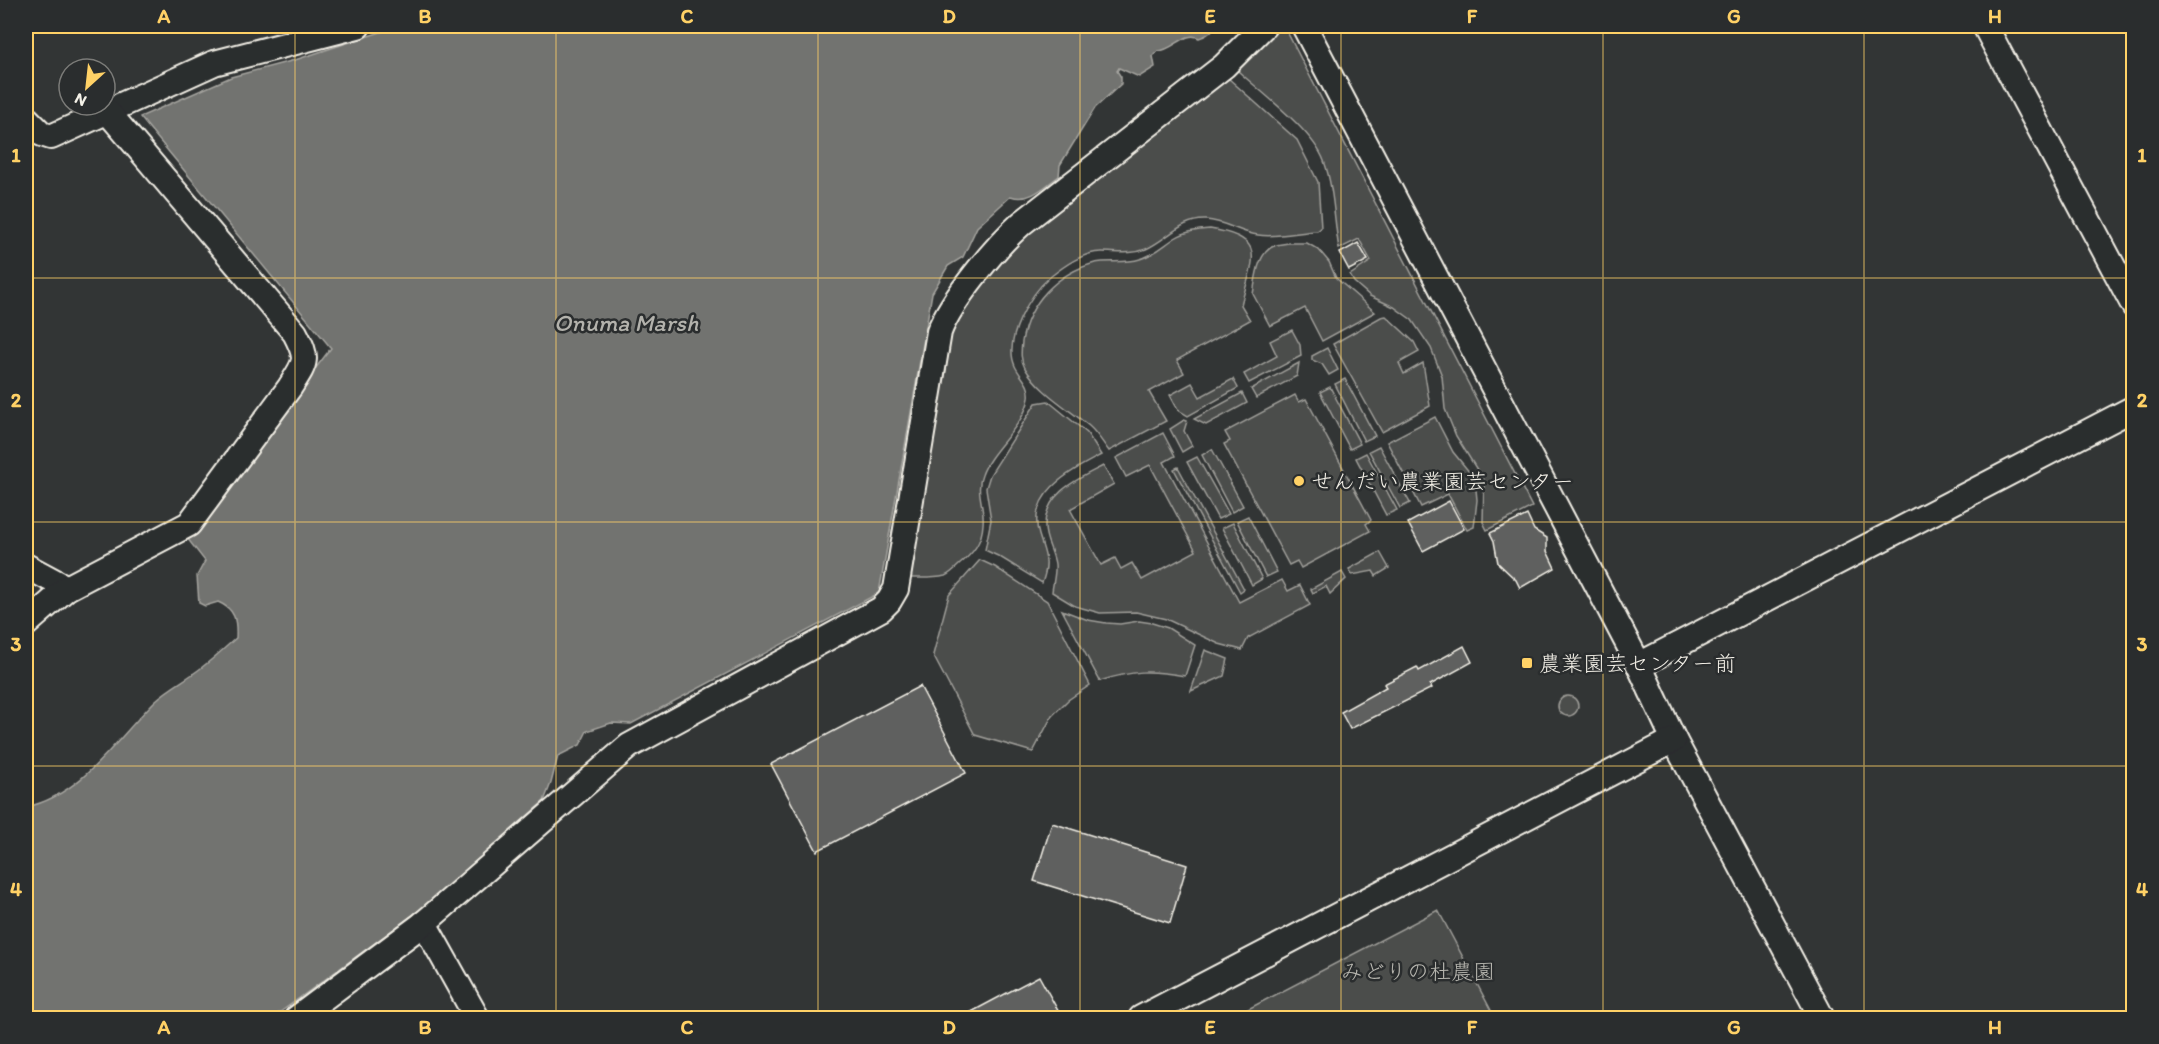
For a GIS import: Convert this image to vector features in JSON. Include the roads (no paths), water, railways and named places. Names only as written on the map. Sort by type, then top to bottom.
[{"type":"street","points":[[117,107],[214,63],[358,26]]},
{"type":"street","points":[[297,1018],[424,923],[629,746],[881,609],[889,601],[896,589],[939,332],[944,318],[1015,229],[1224,66],[1264,26]]},
{"type":"street","points":[[1304,26],[1638,665],[1674,740],[1822,1018]]},
{"type":"street","points":[[1985,26],[2133,306]]},
{"type":"street","points":[[26,118],[42,134],[51,137],[94,117]]},
{"type":"street","points":[[26,624],[66,588],[189,524],[290,387],[302,368],[305,351],[295,333],[112,117]]},
{"type":"street","points":[[1638,665],[2133,408]]},
{"type":"street","points":[[26,566],[66,588]]},
{"type":"street","points":[[1152,1016],[1674,740]]},
{"type":"street","points":[[424,923],[477,1018]]},
{"type":"water","name":"Onuma Marsh","points":[[399,26],[1222,26],[1214,28],[1199,38],[1189,37],[1158,51],[1153,56],[1155,67],[1139,77],[1119,68],[1117,71],[1121,77],[1121,84],[1095,108],[1060,165],[1059,176],[1030,195],[1018,198],[1011,196],[977,227],[963,257],[948,266],[932,293],[879,593],[631,724],[611,723],[587,731],[580,745],[558,756],[544,801],[424,907],[272,1018],[26,1018],[26,807],[46,801],[65,791],[82,778],[156,700],[196,672],[236,638],[234,616],[228,608],[218,602],[205,606],[199,603],[197,576],[205,561],[187,538],[331,348],[140,117],[231,77],[295,60]]},
{"type":"place","name":"せんだい農業園芸センター","points":[[1299,481]]},
{"type":"place","name":"農業園芸センター前","points":[[1527,663]]},
{"type":"park label","name":"みどりの杜農園","points":[[1418,971]]}]
